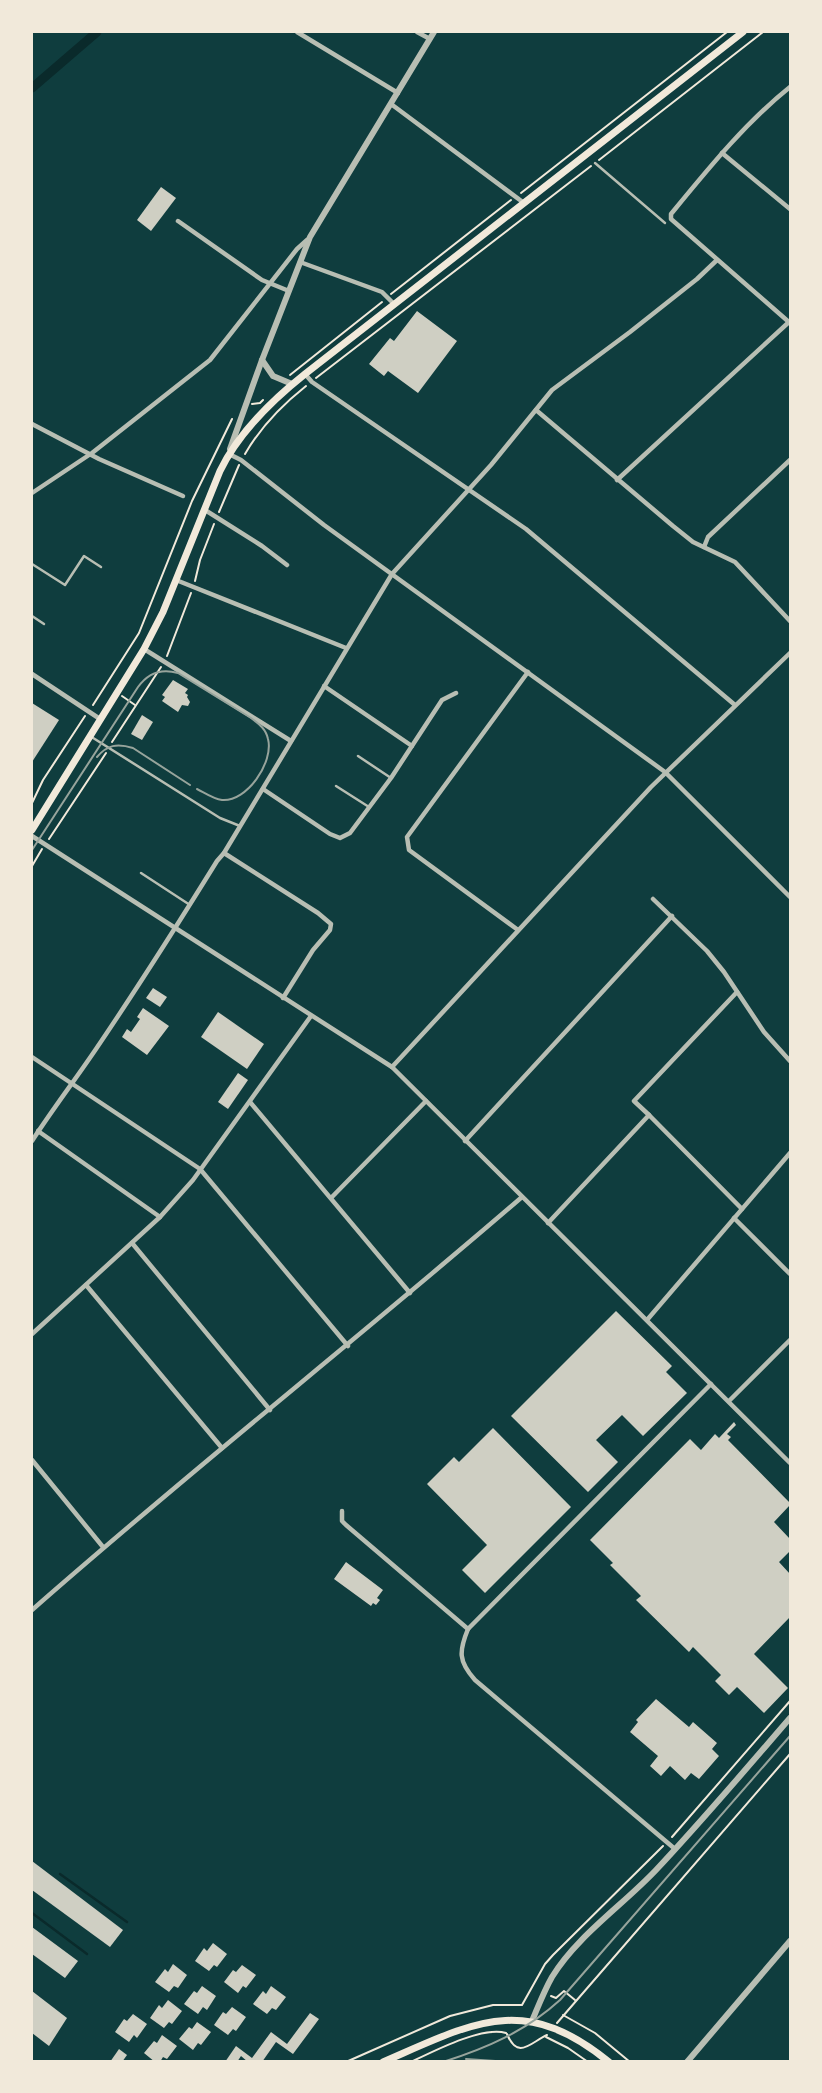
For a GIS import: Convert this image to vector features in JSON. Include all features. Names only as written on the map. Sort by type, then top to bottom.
[{"type":"main road","points":[[32,833],[89,735],[144,649],[163,612],[229,454],[255,421],[304,374],[743,32]]},
{"type":"main road","points":[[383,2062],[472,2025],[513,2019],[553,2027],[573,2036],[609,2062]]},
{"type":"street","points":[[297,32],[398,93]]},
{"type":"street","points":[[417,32],[430,39]]},
{"type":"street","points":[[434,32],[310,237],[245,404],[229,454],[242,460],[324,525],[665,772],[790,895]]},
{"type":"street","points":[[617,480],[790,323],[668,221],[722,153],[762,110],[790,87]]},
{"type":"street","points":[[391,104],[524,203]]},
{"type":"street","points":[[722,153],[790,209]]},
{"type":"street","points":[[178,220],[262,280],[289,291]]},
{"type":"street","points":[[32,493],[92,453],[210,360],[297,249],[310,237]]},
{"type":"street","points":[[32,1141],[175,929],[217,861],[225,853],[392,574],[470,489],[552,390],[630,332],[717,260]]},
{"type":"street","points":[[300,262],[382,292],[394,304]]},
{"type":"street","points":[[262,360],[273,376],[292,384]]},
{"type":"street","points":[[304,374],[526,529],[735,705]]},
{"type":"street","points":[[536,410],[693,542],[735,562],[790,621]]},
{"type":"street","points":[[32,424],[99,459],[183,496]]},
{"type":"street","points":[[704,547],[708,537],[790,460]]},
{"type":"street","points":[[204,509],[287,565]]},
{"type":"street","points":[[176,580],[346,648]]},
{"type":"street","points":[[144,649],[291,741]]},
{"type":"street","points":[[392,1068],[665,772],[790,653]]},
{"type":"street","points":[[518,930],[410,850],[407,837],[528,671]]},
{"type":"street","points":[[32,674],[100,719]]},
{"type":"street","points":[[324,685],[412,746]]},
{"type":"street","points":[[263,789],[340,838],[350,833],[391,778],[442,700],[456,693]]},
{"type":"street","points":[[32,833],[45,845],[392,1068],[790,1464]]},
{"type":"street","points":[[225,853],[331,924],[330,930],[313,950],[283,998]]},
{"type":"street","points":[[653,899],[707,950],[764,1032],[790,1061]]},
{"type":"street","points":[[466,1141],[672,916]]},
{"type":"street","points":[[737,992],[634,1101],[742,1209]]},
{"type":"street","points":[[32,1334],[160,1217],[193,1180],[311,1016]]},
{"type":"street","points":[[32,1057],[200,1169],[348,1346]]},
{"type":"street","points":[[331,1198],[426,1101]]},
{"type":"street","points":[[250,1102],[410,1293]]},
{"type":"street","points":[[548,1223],[649,1115]]},
{"type":"street","points":[[38,1132],[160,1217]]},
{"type":"street","points":[[647,1320],[790,1153]]},
{"type":"street","points":[[32,1610],[103,1547],[348,1346],[522,1197]]},
{"type":"street","points":[[734,1218],[790,1274]]},
{"type":"street","points":[[132,1243],[270,1410]]},
{"type":"street","points":[[85,1285],[222,1448]]},
{"type":"street","points":[[729,1402],[790,1340]]},
{"type":"street","points":[[675,1850],[475,1680],[462,1663],[461,1646],[468,1629],[711,1384]]},
{"type":"street","points":[[32,1461],[103,1547]]},
{"type":"street","points":[[342,1511],[342,1521],[346,1525],[468,1629]]},
{"type":"street","points":[[532,2021],[552,1977],[565,1960],[587,1936],[635,1893],[675,1850],[790,1718]]},
{"type":"street","points":[[687,2062],[790,1941]]},
{"type":"lane","points":[[595,163],[668,221]]},
{"type":"lane","points":[[32,565],[65,585],[84,556],[101,567]]},
{"type":"lane","points":[[32,616],[44,624]]},
{"type":"lane","points":[[89,735],[220,818],[240,826]]},
{"type":"lane","points":[[358,756],[391,778]]},
{"type":"lane","points":[[337,786],[369,807]]},
{"type":"lane","points":[[141,873],[190,905]]},
{"type":"path","points":[[217,516],[250,444],[292,397],[763,32]]},
{"type":"path","points":[[283,381],[308,359]]},
{"type":"path","points":[[245,404],[260,403],[267,396]]},
{"type":"path","points":[[32,803],[43,780],[139,633],[192,501],[234,415]]},
{"type":"path","points":[[32,866],[164,662]]},
{"type":"path","points":[[345,2062],[461,2013],[493,2006],[522,2005],[545,1964],[666,1842],[790,1701]]},
{"type":"path","points":[[630,2062],[595,2034],[563,2015],[790,1754]]},
{"type":"path","points":[[544,1994],[556,1998],[564,1991],[576,2001]]},
{"type":"path","points":[[411,2062],[455,2042],[502,2031],[518,2048],[528,2047],[545,2037],[588,2062]]},
{"type":"building","points":[[161,187],[176,198],[151,231],[137,220]]},
{"type":"building","points":[[417,311],[457,341],[418,393],[388,371],[384,376],[369,364],[390,338],[394,341]]},
{"type":"building","points":[[173,680],[188,689],[185,693],[190,702],[188,706],[182,705],[178,712],[162,701],[165,697],[162,695]]},
{"type":"building","points":[[32,703],[59,720],[32,762]]},
{"type":"building","points":[[142,715],[153,722],[142,740],[131,734]]},
{"type":"building","points":[[153,988],[167,997],[160,1007],[146,998]]},
{"type":"building","points":[[143,1008],[169,1026],[147,1055],[122,1037],[127,1029],[131,1032],[140,1019],[137,1017]]},
{"type":"building","points":[[218,1012],[264,1044],[247,1069],[201,1037]]},
{"type":"building","points":[[238,1073],[248,1080],[228,1109],[218,1102]]},
{"type":"building","points":[[616,1311],[672,1366],[666,1372],[687,1393],[643,1436],[622,1415],[596,1440],[618,1462],[588,1492],[511,1416]]},
{"type":"building","points":[[734,1422],[736,1425],[727,1434],[731,1437],[728,1440],[790,1503],[774,1522],[790,1539],[790,1551],[779,1562],[790,1574],[790,1617],[754,1654],[788,1688],[764,1713],[737,1687],[729,1695],[715,1681],[721,1675],[693,1647],[689,1652],[636,1600],[641,1596],[590,1540],[690,1439],[701,1450],[715,1434],[719,1438]]},
{"type":"building","points":[[493,1428],[571,1507],[485,1593],[462,1570],[487,1545],[427,1484],[454,1457],[459,1462]]},
{"type":"building","points":[[346,1562],[383,1590],[376,1605],[373,1603],[371,1606],[334,1579]]},
{"type":"building","points":[[656,1699],[689,1727],[693,1722],[717,1743],[712,1749],[719,1756],[699,1779],[691,1773],[685,1780],[670,1766],[661,1776],[650,1766],[658,1756],[630,1732],[638,1722],[636,1720]]},
{"type":"building","points":[[32,1861],[123,1930],[110,1947],[32,1890]]},
{"type":"building","points":[[32,1927],[78,1961],[65,1978],[32,1954]]},
{"type":"building","points":[[213,1943],[227,1954],[217,1967],[214,1965],[209,1971],[195,1961],[204,1948],[207,1951]]},
{"type":"building","points":[[173,1964],[187,1975],[178,1988],[174,1986],[169,1992],[155,1982],[165,1969],[168,1972]]},
{"type":"building","points":[[242,1965],[256,1975],[246,1988],[243,1986],[238,1993],[224,1982],[233,1970],[236,1972]]},
{"type":"building","points":[[202,1986],[216,1996],[207,2010],[203,2007],[198,2014],[184,2004],[194,1991],[197,1993]]},
{"type":"building","points":[[271,1986],[286,1997],[276,2010],[272,2008],[267,2014],[253,2004],[263,1991],[266,1994]]},
{"type":"building","points":[[32,1991],[67,2018],[49,2046],[32,2033]]},
{"type":"building","points":[[168,2000],[182,2011],[172,2024],[169,2022],[164,2028],[150,2018],[159,2005],[162,2008]]},
{"type":"building","points":[[232,2007],[246,2017],[236,2031],[233,2029],[228,2035],[214,2025],[223,2012],[226,2014]]},
{"type":"building","points":[[310,2013],[319,2019],[293,2054],[276,2042],[262,2062],[248,2062],[241,2056],[237,2062],[225,2062],[236,2046],[252,2058],[271,2032],[287,2044]]},
{"type":"building","points":[[133,2014],[147,2024],[137,2038],[134,2035],[129,2042],[115,2032],[124,2019],[127,2021]]},
{"type":"building","points":[[197,2022],[211,2032],[201,2045],[198,2043],[193,2050],[179,2039]]},
{"type":"building","points":[[162,2035],[177,2046],[167,2059],[163,2057],[160,2062],[155,2062],[144,2053],[154,2041],[157,2043]]},
{"type":"building","points":[[119,2049],[127,2055],[122,2062],[110,2062]]},
{"type":"waterway","points":[[32,88],[97,32]]},
{"type":"waterway","points":[[60,1874],[127,1922]]},
{"type":"waterway","points":[[32,1913],[87,1954]]},
{"type":"tram line","points":[[32,850],[138,687],[155,673],[178,673],[251,718],[267,735],[269,748],[263,769],[241,795],[222,800],[197,789]]},
{"type":"tram line","points":[[97,757],[113,746],[133,748],[190,785]]},
{"type":"tram line","points":[[443,2062],[505,2037],[534,2021],[560,2000],[790,1736]]},
{"type":"tram line","points":[[466,2059],[510,2062]]}]
